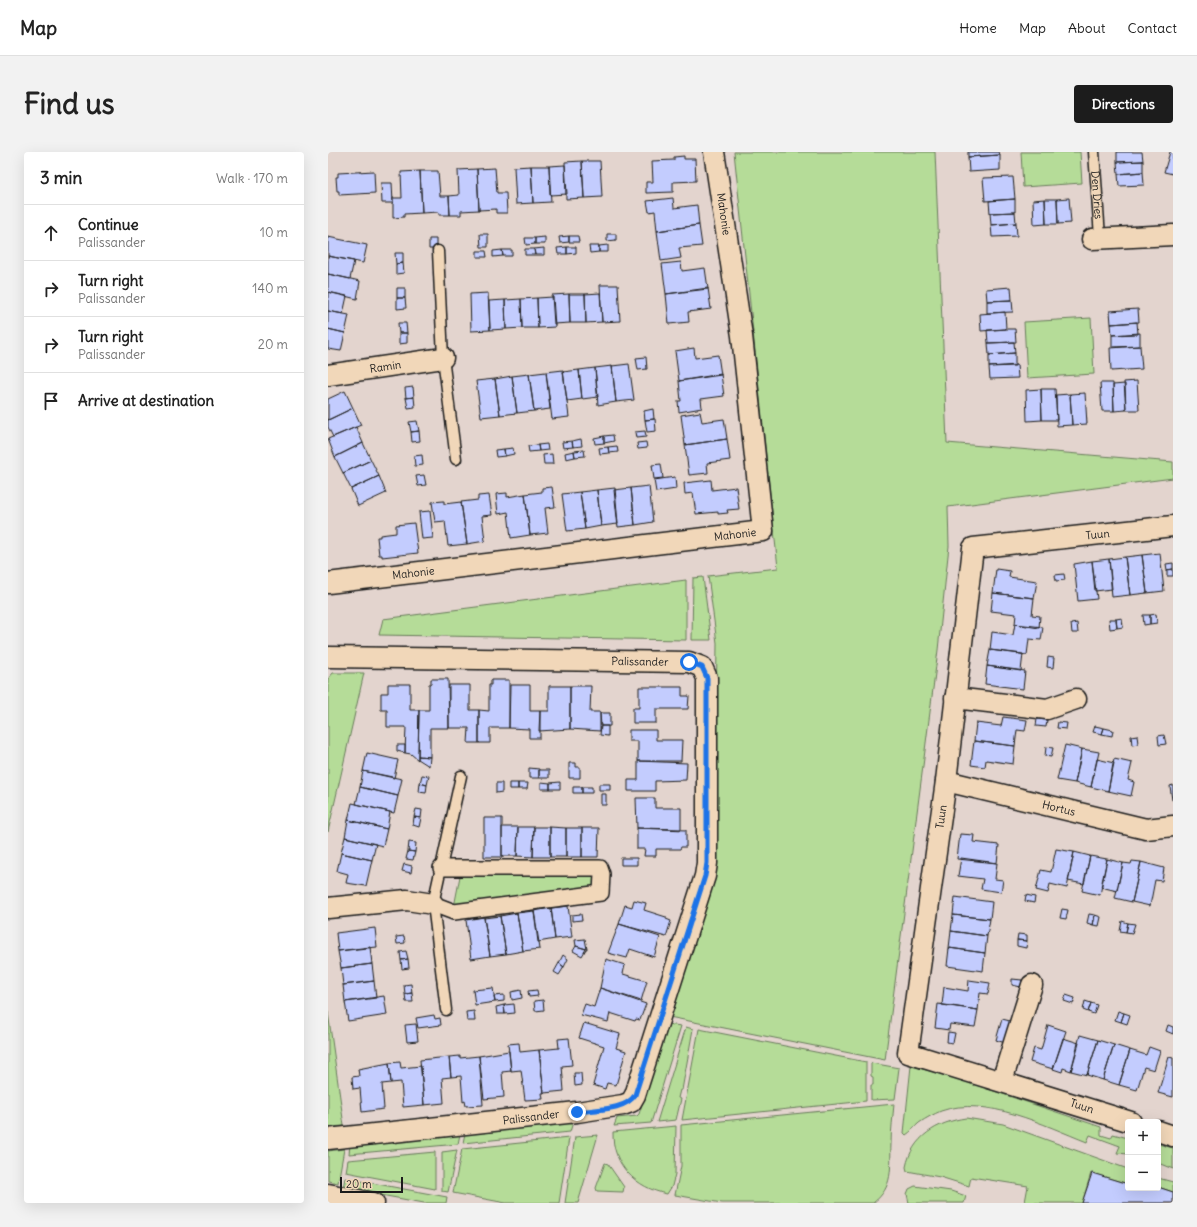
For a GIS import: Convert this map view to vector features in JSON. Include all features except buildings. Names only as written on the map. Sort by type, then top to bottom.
[{"type":"street","name":"Mahonie","points":[[328,583],[763,531],[742,336],[714,152]]},
{"type":"street","name":"Den Dries","points":[[1096,238],[1173,235]]},
{"type":"street","name":"Ramin","points":[[328,375],[443,358]]},
{"type":"street","name":"Tuun","points":[[1125,1120],[908,1053],[946,781],[973,548],[1173,526]]},
{"type":"street","name":"Palissander","points":[[328,657],[689,662],[702,667],[707,678],[707,832],[705,876],[635,1095],[631,1102],[623,1105],[577,1112],[328,1139]]},
{"type":"street","points":[[955,698],[1047,709],[1076,699]]},
{"type":"street","name":"Hortus","points":[[946,781],[1146,829],[1173,826]]},
{"type":"street","points":[[328,908],[407,900],[433,904],[454,912],[601,893],[602,874],[600,868],[441,868]]},
{"type":"street","points":[[1002,1081],[1032,985]]},
{"type":"street","points":[[1161,1132],[1173,1136]]},
{"type":"street","points":[[328,1194],[374,1203]]},
{"type":"lane","name":"Den Dries","points":[[1094,152],[1096,238]]},
{"type":"lane","points":[[438,251],[443,358],[456,459]]},
{"type":"lane","points":[[446,1010],[433,904],[461,776]]},
{"type":"green space","points":[[734,152],[935,152],[947,443],[1173,462],[1173,478],[948,507],[949,546],[938,650],[885,1060],[669,1017],[714,873],[717,643],[708,576],[778,568]]},
{"type":"green space","points":[[1021,152],[1080,152],[1082,183],[1023,187]]},
{"type":"green space","points":[[1091,318],[1094,374],[1027,378],[1024,322]]},
{"type":"green space","points":[[703,577],[711,640],[692,640],[693,578]]},
{"type":"green space","points":[[686,580],[686,640],[379,635],[383,619]]},
{"type":"green space","points":[[333,673],[364,673],[328,832],[328,679]]},
{"type":"green space","points":[[461,871],[598,873],[598,889],[454,907]]},
{"type":"green space","points":[[328,1012],[344,1126],[328,1127]]},
{"type":"green space","points":[[667,1024],[681,1026],[651,1123],[614,1126],[617,1118],[637,1116],[639,1114]]},
{"type":"green space","points":[[686,1027],[693,1029],[682,1090],[680,1090],[678,1098],[681,1099],[676,1120],[657,1122]]},
{"type":"green space","points":[[699,1029],[866,1062],[866,1101],[682,1120]]},
{"type":"green space","points":[[871,1063],[899,1068],[895,1099],[871,1100],[871,1085],[873,1085],[873,1077],[871,1076]]},
{"type":"green space","points":[[911,1066],[949,1076],[1101,1127],[1101,1135],[1111,1138],[1113,1134],[1125,1137],[1125,1154],[1117,1153],[1120,1146],[1090,1135],[1087,1142],[1015,1114],[977,1107],[958,1107],[941,1111],[919,1123],[906,1135],[904,1133]]},
{"type":"green space","points":[[894,1104],[891,1134],[890,1176],[885,1190],[873,1203],[722,1203],[675,1195],[681,1166],[681,1125]]},
{"type":"green space","points":[[966,1118],[1003,1124],[1125,1168],[1125,1183],[1091,1173],[1082,1203],[1030,1203],[1025,1202],[1028,1186],[971,1177],[969,1186],[940,1177],[907,1171],[906,1167],[909,1156],[920,1139],[936,1127],[955,1120]]},
{"type":"green space","points":[[573,1122],[570,1132],[463,1143],[465,1133]]},
{"type":"green space","points":[[676,1126],[675,1174],[672,1186],[667,1194],[645,1186],[628,1173],[621,1165],[614,1144],[613,1132]]},
{"type":"green space","points":[[460,1134],[458,1144],[349,1154],[350,1144]]},
{"type":"green space","points":[[598,1135],[578,1203],[565,1203],[575,1137]]},
{"type":"green space","points":[[569,1138],[559,1203],[506,1203],[453,1193],[462,1149]]},
{"type":"green space","points":[[1161,1145],[1173,1148],[1173,1169],[1161,1164]]},
{"type":"green space","points":[[344,1149],[338,1183],[328,1181],[328,1151]]},
{"type":"green space","points":[[457,1150],[448,1192],[442,1191],[442,1152]]},
{"type":"green space","points":[[435,1152],[435,1189],[346,1172],[348,1160]]},
{"type":"green space","points":[[605,1163],[608,1164],[624,1187],[623,1192],[597,1191],[596,1188]]},
{"type":"green space","points":[[345,1178],[447,1197],[446,1203],[424,1203],[343,1188]]},
{"type":"green space","points":[[1161,1179],[1173,1182],[1173,1192],[1161,1188]]},
{"type":"green space","points":[[915,1186],[951,1191],[966,1196],[964,1203],[909,1203],[907,1194],[909,1189]]},
{"type":"route","points":[[577,1112],[623,1105],[631,1102],[635,1095],[705,876],[707,863],[707,678],[702,667],[689,662]]}]
